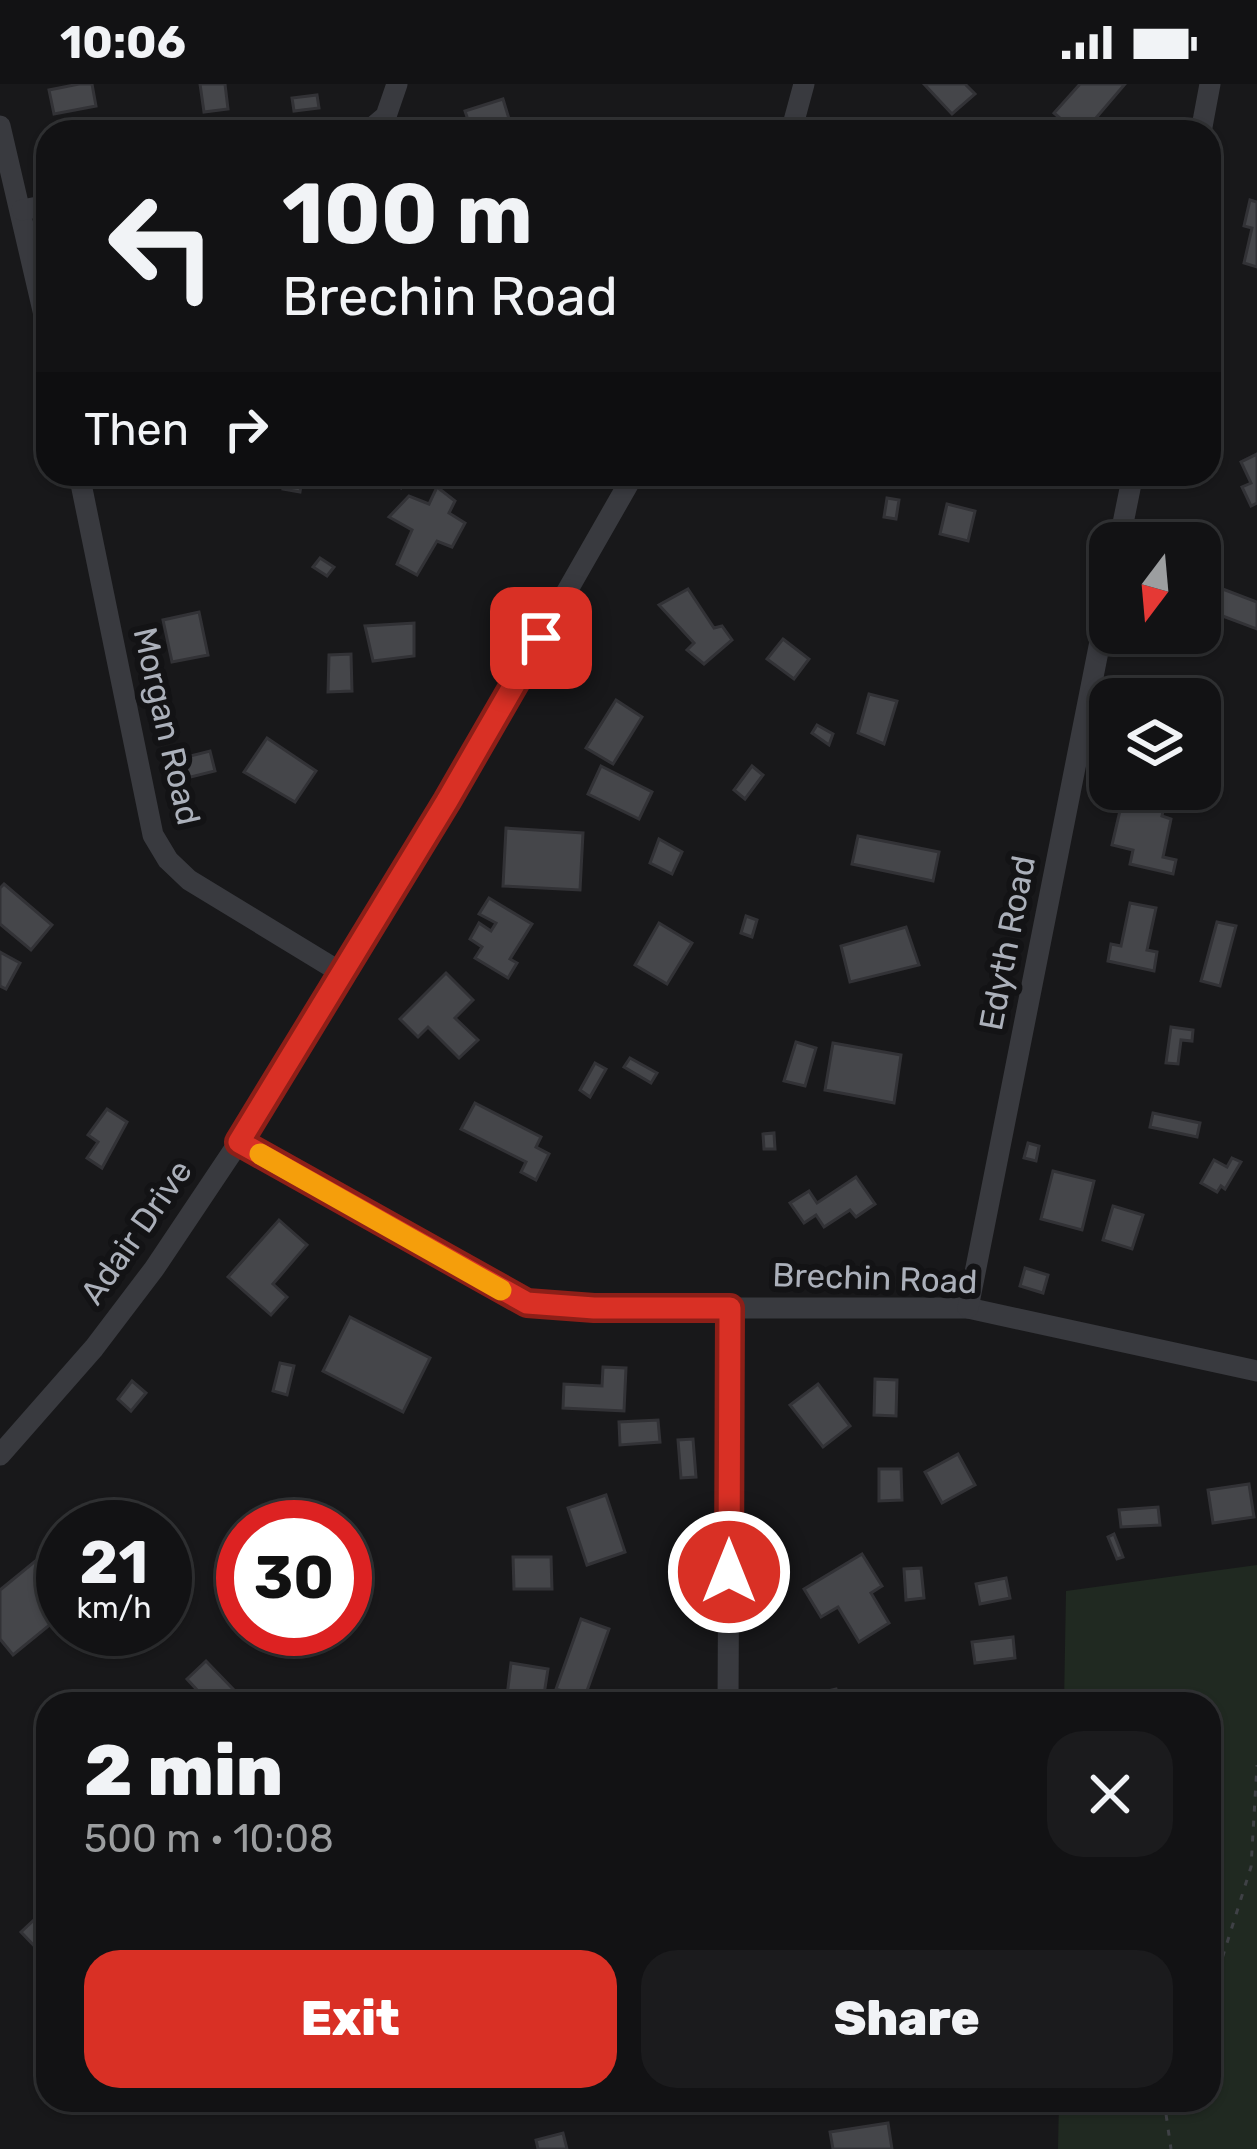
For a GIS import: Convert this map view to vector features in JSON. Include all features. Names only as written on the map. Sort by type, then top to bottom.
[{"type":"street","points":[[381,120],[397,84]]},
{"type":"street","points":[[794,120],[804,84]]},
{"type":"street","points":[[1203,120],[1210,84]]},
{"type":"street","points":[[0,126],[36,276]]},
{"type":"street","points":[[22,211],[36,208]]},
{"type":"street","name":"Morgan Road","points":[[81,486],[153,836],[189,880],[340,972]]},
{"type":"street","name":"Adair Drive","points":[[0,1455],[94,1348],[239,1142],[447,801],[627,486]]},
{"type":"street","points":[[1123,522],[1131,486]]},
{"type":"street","name":"Edyth Road","points":[[968,1308],[1098,654]]},
{"type":"street","name":"Brechin Road","points":[[239,1142],[527,1303],[594,1308],[968,1308],[1257,1371]]},
{"type":"street","points":[[728,1692],[730,1308]]},
{"type":"path","points":[[1221,1962],[1251,1867],[1257,1766]]},
{"type":"path","points":[[1166,2112],[1171,2149]]},
{"type":"shaded area","points":[[1257,1565],[1257,2149],[1058,2149],[1059,2112],[1221,2112],[1221,1692],[1064,1692],[1066,1591]]},
{"type":"building","points":[[92,84],[96,106],[54,114],[49,90]]},
{"type":"building","points":[[200,84],[225,84],[228,109],[204,112]]},
{"type":"building","points":[[924,84],[965,84],[975,94],[952,114]]},
{"type":"building","points":[[1080,84],[1125,84],[1094,120],[1062,120],[1054,113]]},
{"type":"building","points":[[317,95],[319,108],[294,111],[292,98]]},
{"type":"building","points":[[503,99],[509,120],[468,120],[465,111]]},
{"type":"building","points":[[1250,200],[1257,202],[1257,267],[1244,263],[1252,228],[1244,226]]},
{"type":"building","points":[[1257,454],[1257,503],[1251,506],[1242,487],[1251,483],[1241,462]]},
{"type":"building","points":[[437,487],[455,501],[449,513],[465,523],[452,547],[437,541],[417,575],[397,564],[412,530],[389,517],[409,496],[429,504]]},
{"type":"building","points":[[887,498],[899,500],[896,519],[884,517]]},
{"type":"building","points":[[947,504],[975,511],[968,541],[940,534]]},
{"type":"building","points":[[320,558],[334,567],[327,576],[313,567]]},
{"type":"building","points":[[1221,588],[1257,602],[1257,629],[1221,615]]},
{"type":"building","points":[[688,589],[714,628],[722,626],[732,640],[704,664],[687,650],[694,643],[659,605]]},
{"type":"building","points":[[199,612],[208,655],[172,662],[163,620]]},
{"type":"building","points":[[414,623],[414,656],[373,661],[365,626]]},
{"type":"building","points":[[783,639],[809,659],[794,679],[767,659]]},
{"type":"building","points":[[351,654],[352,691],[328,692],[329,655]]},
{"type":"building","points":[[869,694],[897,701],[884,744],[858,733]]},
{"type":"building","points":[[616,700],[642,717],[613,764],[586,748]]},
{"type":"building","points":[[817,725],[833,734],[829,745],[812,733]]},
{"type":"building","points":[[267,738],[316,771],[295,802],[244,772]]},
{"type":"building","points":[[210,751],[215,771],[187,778],[182,758]]},
{"type":"building","points":[[601,766],[652,792],[639,819],[588,794]]},
{"type":"building","points":[[752,766],[763,775],[745,799],[734,790]]},
{"type":"building","points":[[1120,810],[1163,810],[1162,816],[1171,819],[1163,857],[1176,860],[1173,874],[1130,864],[1133,850],[1112,845]]},
{"type":"building","points":[[506,828],[583,833],[580,890],[503,886]]},
{"type":"building","points":[[858,836],[939,852],[933,881],[852,864]]},
{"type":"building","points":[[659,839],[682,852],[672,874],[650,863]]},
{"type":"building","points":[[4,884],[52,925],[31,950],[0,924]]},
{"type":"building","points":[[489,898],[532,924],[510,959],[517,963],[508,978],[475,958],[482,947],[470,939],[479,923],[491,931],[496,923],[479,914]]},
{"type":"building","points":[[1130,903],[1156,908],[1147,950],[1157,952],[1154,971],[1108,961],[1111,944],[1121,946]]},
{"type":"building","points":[[746,916],[757,920],[752,937],[741,933]]},
{"type":"building","points":[[1217,922],[1236,926],[1220,986],[1201,981]]},
{"type":"building","points":[[659,923],[692,943],[667,984],[635,965]]},
{"type":"building","points":[[906,927],[919,965],[850,982],[841,946]]},
{"type":"building","points":[[0,952],[20,963],[6,989],[0,986]]},
{"type":"building","points":[[446,973],[473,1000],[455,1018],[478,1040],[459,1058],[428,1027],[418,1037],[400,1019]]},
{"type":"building","points":[[1171,1027],[1193,1030],[1192,1041],[1181,1040],[1178,1064],[1166,1063]]},
{"type":"building","points":[[796,1042],[816,1048],[805,1086],[784,1081]]},
{"type":"building","points":[[833,1043],[901,1055],[894,1103],[825,1090]]},
{"type":"building","points":[[630,1058],[657,1073],[651,1083],[624,1067]]},
{"type":"building","points":[[595,1063],[606,1069],[590,1097],[580,1090]]},
{"type":"building","points":[[475,1103],[541,1137],[536,1147],[549,1154],[536,1180],[521,1172],[526,1162],[461,1129]]},
{"type":"building","points":[[107,1109],[127,1122],[102,1168],[87,1158],[98,1142],[88,1135]]},
{"type":"building","points":[[1153,1113],[1200,1123],[1197,1137],[1150,1127]]},
{"type":"building","points":[[774,1133],[775,1149],[764,1149],[763,1134]]},
{"type":"building","points":[[1028,1143],[1039,1146],[1036,1161],[1024,1158]]},
{"type":"building","points":[[1232,1158],[1241,1162],[1225,1189],[1221,1186],[1217,1192],[1201,1183],[1214,1160],[1227,1167]]},
{"type":"building","points":[[1053,1171],[1094,1181],[1082,1230],[1041,1219]]},
{"type":"building","points":[[856,1177],[875,1204],[856,1217],[850,1210],[824,1227],[816,1215],[804,1223],[790,1203],[809,1191],[817,1203]]},
{"type":"building","points":[[1113,1206],[1143,1215],[1132,1249],[1103,1240]]},
{"type":"building","points":[[279,1220],[307,1245],[273,1284],[287,1297],[271,1315],[228,1277]]},
{"type":"building","points":[[1025,1268],[1048,1275],[1043,1293],[1020,1286]]},
{"type":"building","points":[[350,1317],[430,1358],[403,1412],[323,1371]]},
{"type":"building","points":[[280,1363],[294,1366],[287,1395],[273,1391]]},
{"type":"building","points":[[603,1367],[626,1368],[624,1411],[563,1408],[564,1384],[602,1386]]},
{"type":"building","points":[[875,1379],[897,1380],[896,1416],[874,1415]]},
{"type":"building","points":[[132,1381],[146,1393],[131,1411],[118,1399]]},
{"type":"building","points":[[818,1384],[850,1426],[823,1447],[790,1405]]},
{"type":"building","points":[[658,1420],[660,1442],[620,1445],[619,1422]]},
{"type":"building","points":[[693,1439],[696,1477],[681,1478],[678,1440]]},
{"type":"building","points":[[958,1454],[975,1485],[942,1503],[925,1472]]},
{"type":"building","points":[[879,1469],[901,1469],[902,1500],[879,1501]]},
{"type":"building","points":[[1249,1484],[1254,1517],[1213,1523],[1208,1490]]},
{"type":"building","points":[[606,1495],[625,1552],[587,1565],[568,1508]]},
{"type":"building","points":[[1158,1507],[1160,1525],[1121,1527],[1119,1510]]},
{"type":"building","points":[[1114,1534],[1123,1557],[1117,1559],[1108,1537]]},
{"type":"building","points":[[862,1554],[882,1586],[871,1593],[889,1623],[859,1642],[838,1607],[821,1617],[804,1589]]},
{"type":"building","points":[[513,1557],[551,1557],[552,1589],[514,1589]]},
{"type":"building","points":[[36,1560],[36,1636],[13,1655],[0,1639],[0,1590]]},
{"type":"building","points":[[921,1568],[924,1598],[906,1600],[904,1569]]},
{"type":"building","points":[[1006,1578],[1010,1598],[980,1604],[976,1584]]},
{"type":"building","points":[[581,1619],[609,1629],[586,1692],[556,1689]]},
{"type":"building","points":[[1013,1637],[1015,1658],[975,1663],[972,1642]]},
{"type":"building","points":[[206,1661],[233,1689],[199,1692],[187,1679]]},
{"type":"building","points":[[511,1663],[548,1669],[544,1692],[507,1692]]},
{"type":"building","points":[[36,1918],[36,1948],[21,1932]]},
{"type":"building","points":[[888,2123],[892,2149],[833,2149],[830,2132]]},
{"type":"building","points":[[563,2133],[567,2149],[538,2149],[536,2140]]},
{"type":"slow traffic","points":[[260,1154],[501,1290]]},
{"type":"route","points":[[541,638],[239,1142],[527,1303],[730,1308],[729,1572]]}]
